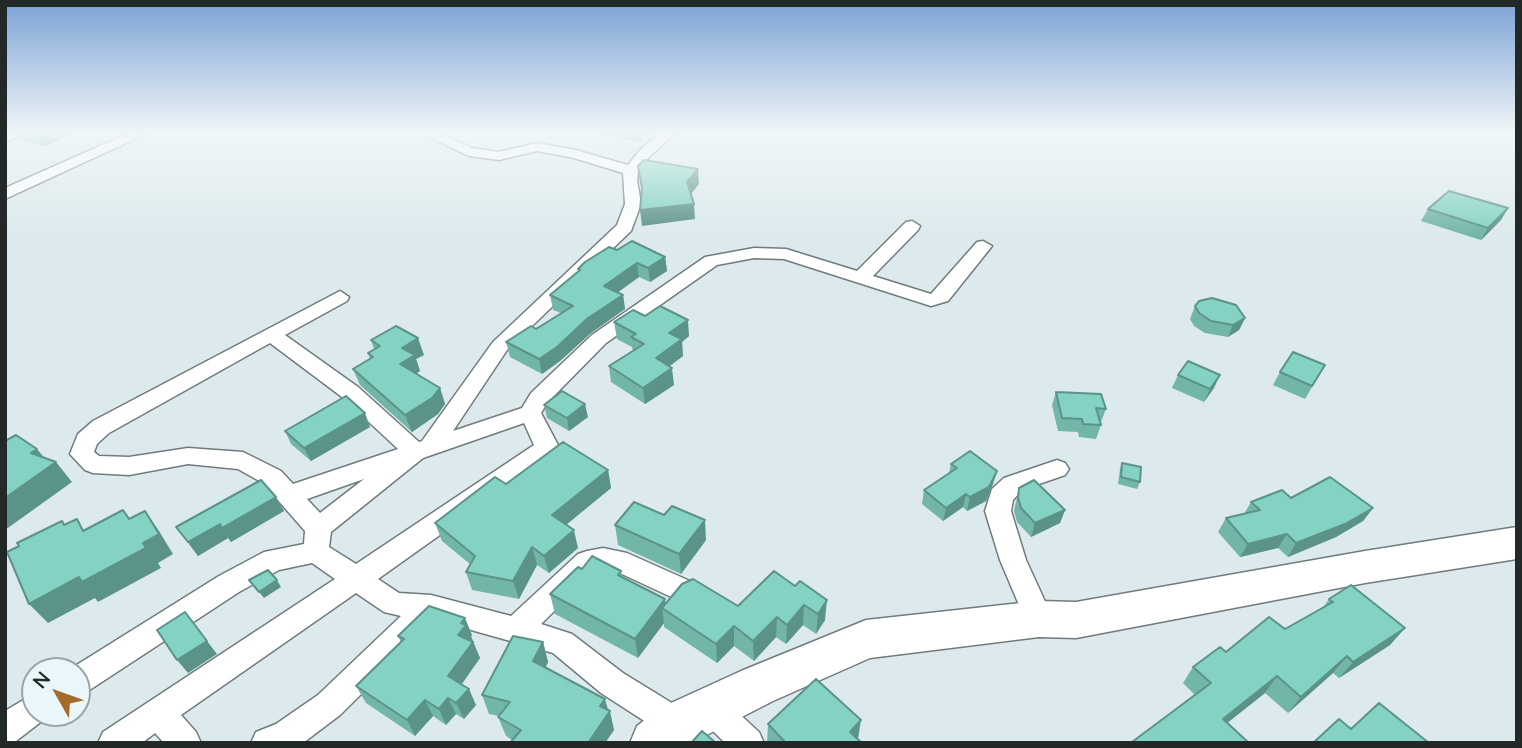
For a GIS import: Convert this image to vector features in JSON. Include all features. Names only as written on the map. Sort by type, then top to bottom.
[{"type":"main road","points":[[681,725],[866,639],[1039,619],[1076,620],[1365,566],[1517,543]]},
{"type":"street","points":[[5,194],[65,167]]},
{"type":"street","points":[[618,167],[631,171]]},
{"type":"street","points":[[91,672],[229,584],[317,540],[423,449],[500,346],[625,227],[633,204],[629,180],[634,167]]},
{"type":"street","points":[[861,277],[912,226]]},
{"type":"street","points":[[290,495],[530,413],[539,398],[581,354],[711,261],[769,252],[807,259],[932,300],[941,298],[983,246]]},
{"type":"street","points":[[340,297],[101,427],[86,440],[82,454],[93,464],[129,466],[188,456],[243,461],[272,477],[290,495],[317,540],[356,580],[394,604],[431,607],[562,643],[612,683],[681,725],[748,743]]},
{"type":"street","points":[[271,334],[423,449]]},
{"type":"street","points":[[114,743],[527,463],[547,447],[530,413]]},
{"type":"street","points":[[1039,619],[1013,560],[998,511],[1001,496],[1013,484],[1057,469]]},
{"type":"street","points":[[516,630],[587,562],[603,559],[627,564],[682,590]]},
{"type":"street","points":[[267,743],[287,735],[329,705],[431,607]]},
{"type":"street","points":[[158,713],[185,743]]},
{"type":"street","points":[[5,730],[21,718]]},
{"type":"building","points":[[638,167],[698,169],[687,182],[694,204],[640,210],[642,188]]},
{"type":"building","points":[[1449,191],[1508,208],[1488,228],[1428,209]]},
{"type":"building","points":[[632,241],[665,257],[648,268],[637,263],[604,286],[623,295],[588,318],[557,347],[539,359],[506,342],[531,326],[536,329],[573,306],[550,295],[580,270],[578,269],[585,262],[609,247],[617,250]]},
{"type":"building","points":[[1212,298],[1236,305],[1245,318],[1233,325],[1211,321],[1199,313],[1195,306],[1199,301]]},
{"type":"building","points":[[660,306],[688,320],[669,333],[682,339],[656,358],[672,368],[643,388],[609,366],[644,344],[631,337],[636,334],[614,322],[633,310],[645,316]]},
{"type":"building","points":[[396,326],[418,338],[402,348],[415,355],[400,364],[440,388],[432,398],[405,415],[353,369],[373,357],[368,353],[380,346],[371,340]]},
{"type":"building","points":[[1293,352],[1325,365],[1312,386],[1280,372]]},
{"type":"building","points":[[1188,361],[1220,375],[1210,389],[1178,375]]},
{"type":"building","points":[[562,391],[585,404],[567,418],[544,405]]},
{"type":"building","points":[[1056,392],[1101,394],[1106,409],[1096,408],[1101,425],[1083,424],[1082,419],[1062,418]]},
{"type":"building","points":[[346,396],[365,413],[304,448],[285,431]]},
{"type":"building","points":[[16,435],[37,449],[31,453],[56,462],[5,498],[5,441]]},
{"type":"building","points":[[563,442],[608,470],[552,515],[574,530],[544,556],[532,547],[513,581],[466,572],[475,556],[435,523],[495,477],[506,484]]},
{"type":"building","points":[[970,451],[997,471],[989,487],[970,497],[966,494],[946,508],[924,490],[957,468],[951,464]]},
{"type":"building","points":[[1122,463],[1141,467],[1140,482],[1121,477]]},
{"type":"building","points":[[1330,477],[1373,508],[1345,524],[1296,543],[1287,534],[1248,544],[1226,518],[1260,510],[1251,502],[1282,490],[1291,498]]},
{"type":"building","points":[[261,480],[276,497],[222,528],[220,524],[188,542],[176,527]]},
{"type":"building","points":[[1034,480],[1065,510],[1035,523],[1021,508],[1018,497],[1019,488]]},
{"type":"building","points":[[634,502],[664,515],[672,506],[705,520],[679,554],[615,525]]},
{"type":"building","points":[[123,510],[129,519],[145,511],[159,534],[143,543],[146,548],[82,582],[79,577],[29,604],[7,552],[19,546],[17,543],[62,521],[64,525],[77,519],[83,531]]},
{"type":"building","points":[[592,556],[621,571],[618,575],[665,599],[635,639],[550,594],[578,567],[582,569]]},
{"type":"building","points":[[268,570],[277,580],[259,592],[249,580]]},
{"type":"building","points":[[774,571],[795,586],[800,581],[827,600],[818,614],[804,605],[787,625],[777,617],[753,641],[734,626],[716,644],[662,608],[682,584],[693,579],[738,606]]},
{"type":"building","points":[[1351,585],[1405,628],[1353,662],[1347,656],[1301,697],[1277,676],[1223,719],[1249,743],[1132,742],[1211,683],[1193,667],[1220,647],[1226,652],[1269,617],[1285,629],[1333,602],[1329,599]]},
{"type":"building","points":[[429,606],[465,618],[461,623],[466,625],[458,635],[473,642],[448,676],[469,689],[456,703],[448,698],[439,709],[425,700],[407,720],[356,686],[404,639],[398,636]]},
{"type":"building","points":[[185,612],[207,641],[177,660],[157,630]]},
{"type":"building","points":[[513,636],[543,642],[533,661],[605,699],[600,706],[610,711],[588,743],[510,743],[521,730],[498,717],[510,702],[482,695]]},
{"type":"building","points":[[816,679],[861,720],[850,732],[862,743],[786,743],[768,724]]},
{"type":"building","points":[[1379,703],[1429,743],[1313,743],[1339,719],[1351,729]]},
{"type":"building","points":[[702,731],[716,743],[691,743]]}]
